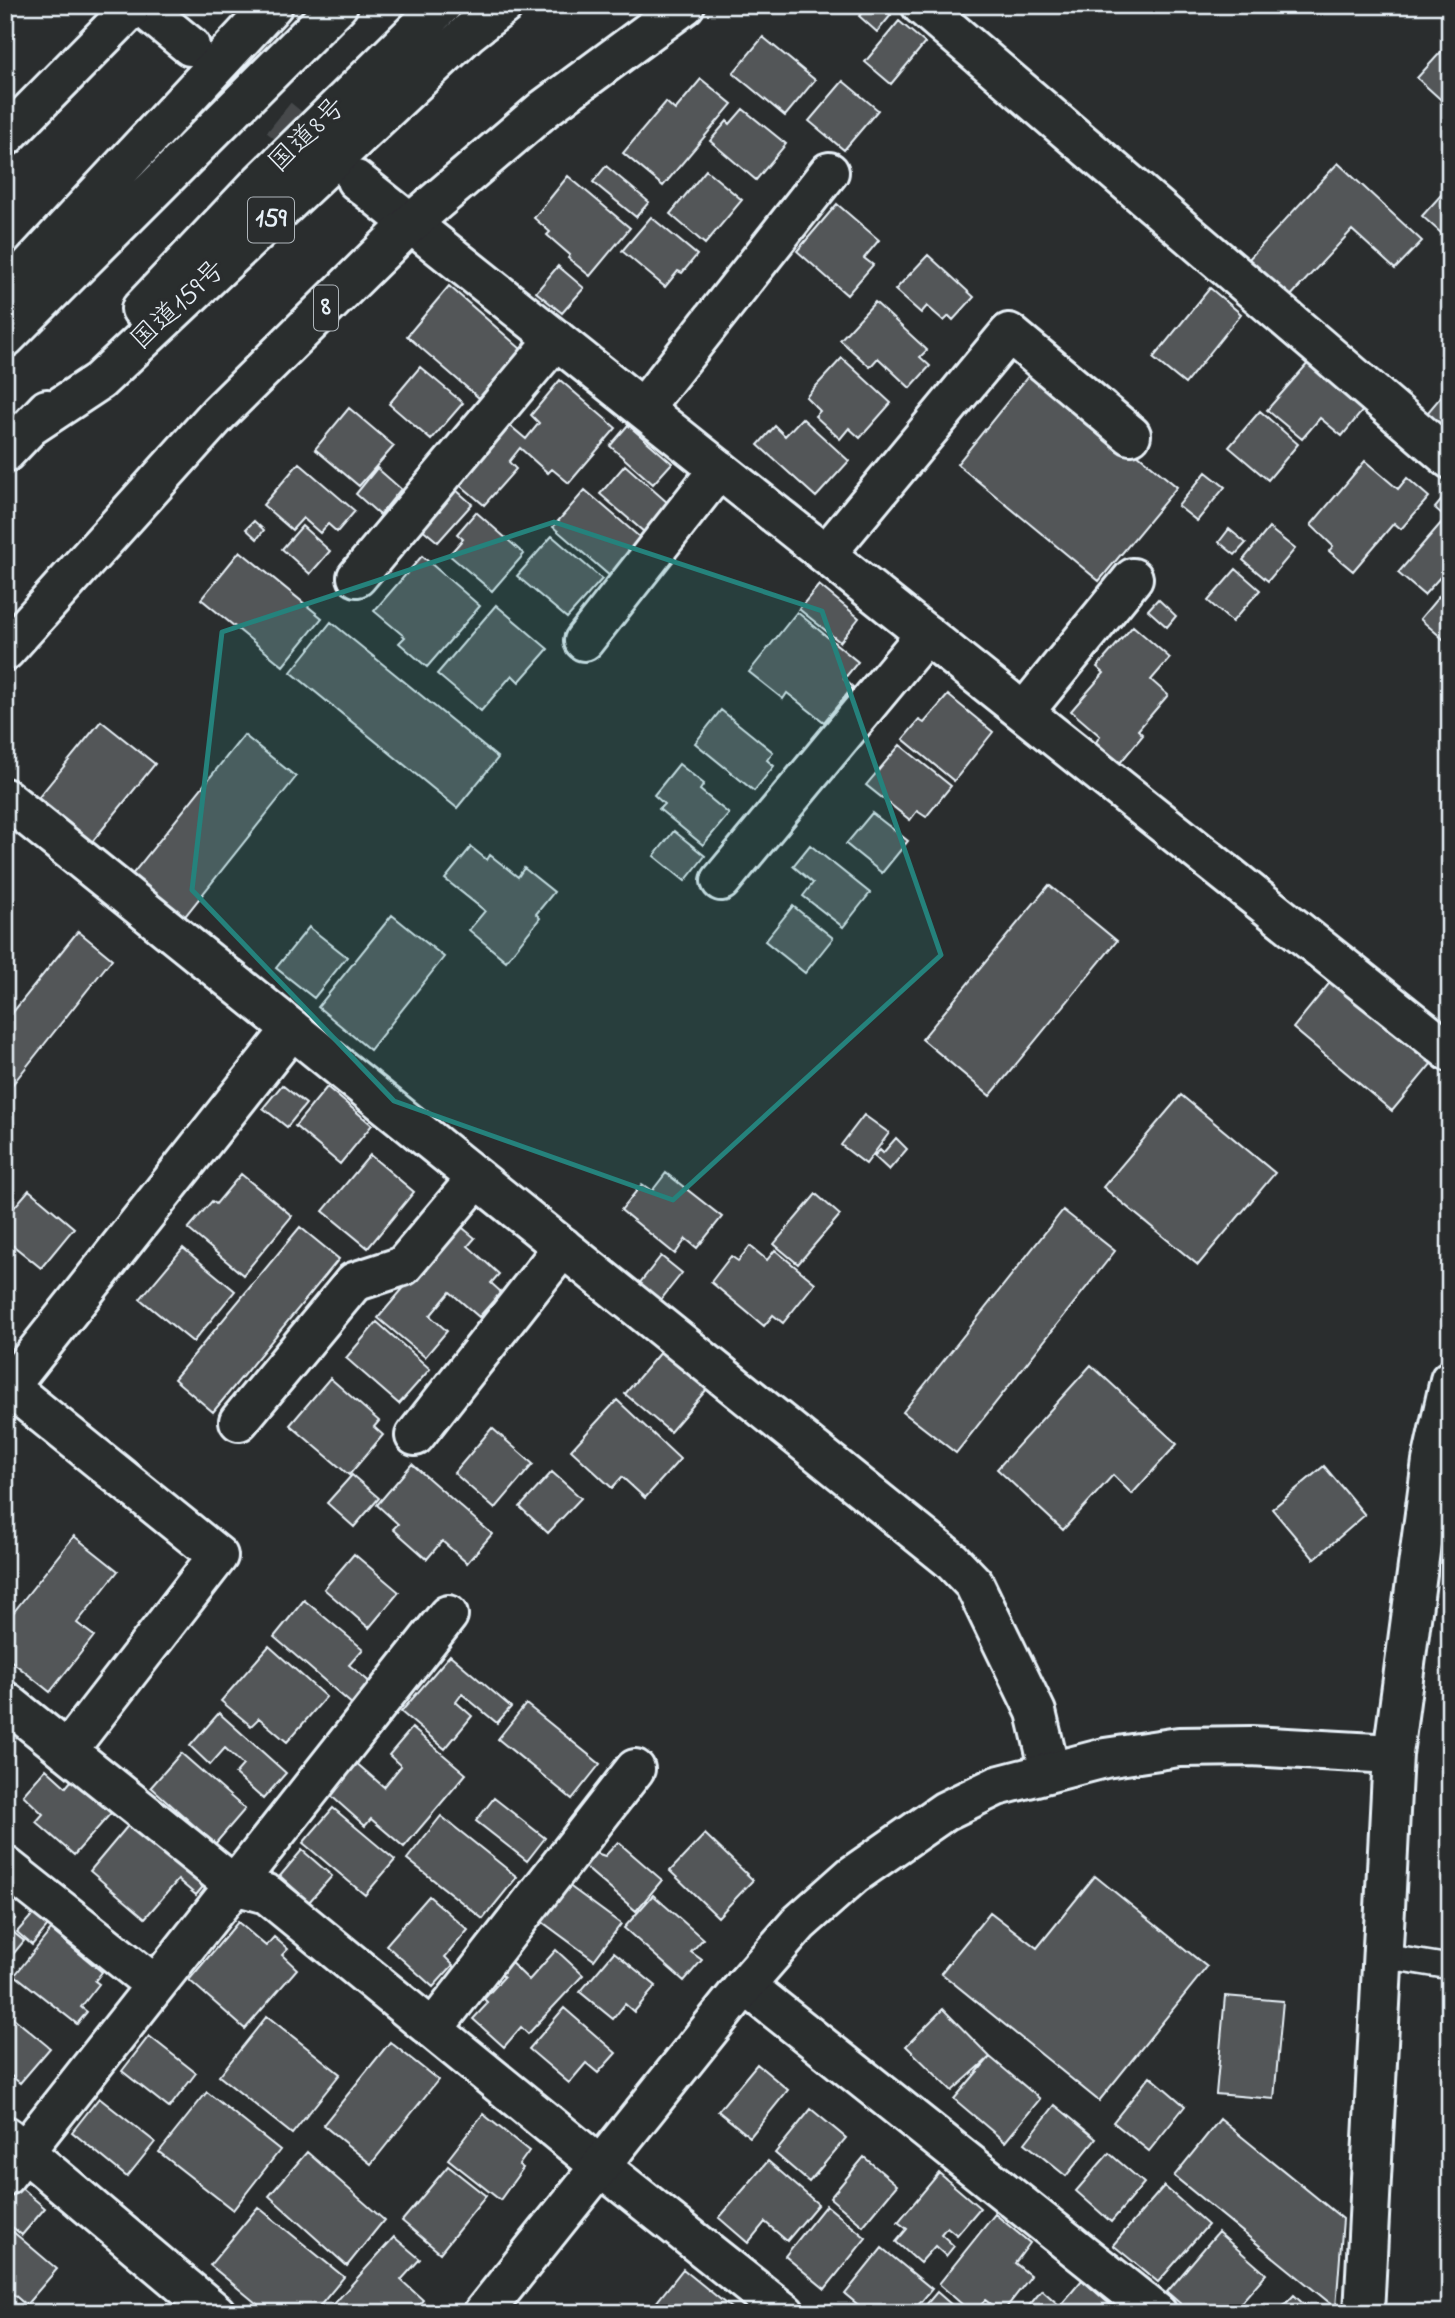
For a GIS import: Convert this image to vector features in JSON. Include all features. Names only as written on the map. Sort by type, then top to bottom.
[{"type":"main road","points":[[5,136],[138,5],[190,46]]},
{"type":"main road","points":[[5,293],[272,5]]},
{"type":"main road","points":[[5,338],[338,5]]},
{"type":"main road","name":"国道8号","points":[[18,440],[261,182],[442,5]]},
{"type":"main road","name":"国道159号","points":[[18,440],[99,381],[468,33],[504,5]]},
{"type":"main road","name":"8","points":[[5,651],[218,415],[411,223],[544,109],[685,5]]},
{"type":"main road","points":[[921,5],[1450,459]]},
{"type":"main road","points":[[643,408],[829,172]]},
{"type":"main road","points":[[356,180],[1450,1052]]},
{"type":"main road","points":[[826,554],[1009,333],[1131,435]]},
{"type":"main road","points":[[358,578],[556,339]]},
{"type":"main road","points":[[584,641],[719,470]]},
{"type":"main road","points":[[1024,712],[1133,578]]},
{"type":"main road","points":[[722,881],[926,634]]},
{"type":"main road","points":[[5,798],[951,1560],[974,1584],[1036,1712],[1050,1771]]},
{"type":"main road","points":[[67,1751],[218,1556],[7,1389],[292,1028]]},
{"type":"main road","points":[[239,1421],[354,1282],[403,1266],[477,1178]]},
{"type":"main road","points":[[415,1436],[564,1247]]},
{"type":"main road","points":[[1364,2313],[1393,1754],[1432,1461],[1450,1380]]},
{"type":"main road","points":[[216,2313],[12,2154],[155,1985],[448,1615]]},
{"type":"main road","points":[[5,1702],[234,1885],[267,1894],[785,2313]]},
{"type":"main road","points":[[483,2313],[745,1985],[799,1923],[853,1875],[945,1811],[997,1786],[1050,1771],[1105,1758],[1179,1747],[1251,1746],[1393,1754]]},
{"type":"main road","points":[[433,2029],[635,1769]]},
{"type":"main road","points":[[5,1866],[155,1985]]},
{"type":"main road","points":[[745,1985],[1157,2313]]},
{"type":"lane","points":[[1383,1955],[1450,1967]]},
{"type":"highlighted area","points":[[554,522],[822,611],[941,955],[673,1200],[394,1101],[192,890],[222,632]]},
{"type":"building","points":[[869,5],[880,5],[891,15],[877,32],[859,16]]},
{"type":"building","points":[[899,21],[925,43],[891,84],[865,62]]},
{"type":"building","points":[[763,37],[815,80],[785,116],[733,73]]},
{"type":"building","points":[[1450,42],[1450,108],[1417,78]]},
{"type":"building","points":[[701,79],[732,104],[663,186],[623,153],[666,102],[675,110]]},
{"type":"building","points":[[843,81],[878,110],[844,150],[809,121]]},
{"type":"building","points":[[743,109],[786,144],[756,180],[710,141],[727,121],[730,124]]},
{"type":"building","points":[[1338,163],[1422,241],[1395,269],[1352,230],[1288,299],[1247,261]]},
{"type":"building","points":[[606,166],[649,202],[636,217],[593,182]]},
{"type":"building","points":[[706,170],[742,200],[705,244],[670,214]]},
{"type":"building","points":[[568,176],[630,228],[590,276],[568,258],[570,255],[547,235],[550,232],[534,218]]},
{"type":"building","points":[[1450,185],[1450,241],[1422,216]]},
{"type":"building","points":[[837,204],[879,240],[864,258],[873,265],[847,295],[797,251]]},
{"type":"building","points":[[651,217],[697,255],[682,273],[678,271],[665,287],[622,251]]},
{"type":"building","points":[[928,255],[974,297],[953,320],[949,316],[944,321],[927,306],[921,313],[895,290]]},
{"type":"building","points":[[558,266],[584,288],[562,313],[536,292]]},
{"type":"building","points":[[449,286],[521,349],[479,398],[407,336]]},
{"type":"building","points":[[1210,288],[1241,314],[1185,384],[1153,358]]},
{"type":"building","points":[[875,302],[927,350],[920,357],[930,366],[910,388],[878,358],[870,367],[840,340]]},
{"type":"building","points":[[842,358],[891,403],[860,438],[849,428],[840,439],[815,416],[820,411],[806,397]]},
{"type":"building","points":[[1309,362],[1364,409],[1342,436],[1320,418],[1302,439],[1267,410]]},
{"type":"building","points":[[420,367],[463,403],[431,440],[389,404]]},
{"type":"building","points":[[1034,369],[1177,487],[1099,581],[957,464]]},
{"type":"building","points":[[560,380],[616,428],[569,483],[552,469],[548,473],[520,448],[509,462],[516,469],[484,505],[458,483],[508,424],[526,439],[539,423],[531,415]]},
{"type":"building","points":[[1450,386],[1450,442],[1422,419]]},
{"type":"building","points":[[349,408],[394,446],[359,486],[315,449]]},
{"type":"building","points":[[1260,411],[1298,444],[1268,480],[1229,447]]},
{"type":"building","points":[[802,418],[849,461],[816,497],[758,445],[775,426],[785,436]]},
{"type":"building","points":[[628,425],[672,463],[653,484],[610,446]]},
{"type":"building","points":[[1365,461],[1398,489],[1407,478],[1429,497],[1401,529],[1394,523],[1353,571],[1329,551],[1333,546],[1311,525]]},
{"type":"building","points":[[299,463],[355,511],[337,532],[328,524],[320,533],[303,518],[292,530],[263,505]]},
{"type":"building","points":[[625,465],[668,503],[644,532],[600,494]]},
{"type":"building","points":[[377,468],[401,489],[380,515],[356,494]]},
{"type":"building","points":[[1206,472],[1225,487],[1197,521],[1178,506]]},
{"type":"building","points":[[455,489],[472,504],[438,542],[421,528]]},
{"type":"building","points":[[585,490],[643,540],[611,577],[553,527]]},
{"type":"building","points":[[1450,490],[1450,521],[1435,508]]},
{"type":"building","points":[[476,512],[524,554],[492,591],[449,555],[463,539],[457,534]]},
{"type":"building","points":[[254,521],[264,530],[257,539],[246,529]]},
{"type":"building","points":[[1441,523],[1450,531],[1450,566],[1424,595],[1398,573]]},
{"type":"building","points":[[302,526],[330,551],[310,574],[282,549]]},
{"type":"building","points":[[1269,528],[1295,549],[1268,581],[1243,560]]},
{"type":"building","points":[[1229,529],[1246,543],[1235,555],[1219,542]]},
{"type":"building","points":[[552,536],[602,579],[567,618],[517,576]]},
{"type":"building","points":[[240,551],[322,618],[283,666],[201,599]]},
{"type":"building","points":[[422,556],[480,606],[427,667],[399,643],[405,637],[374,611]]},
{"type":"building","points":[[1236,569],[1260,590],[1232,622],[1208,601]]},
{"type":"building","points":[[1450,583],[1450,645],[1420,619]]},
{"type":"building","points":[[819,585],[859,618],[840,642],[799,609]]},
{"type":"building","points":[[1158,599],[1176,616],[1167,627],[1148,610]]},
{"type":"building","points":[[496,605],[548,649],[519,682],[512,675],[481,711],[437,674]]},
{"type":"building","points":[[797,612],[858,662],[844,679],[853,687],[824,722],[787,693],[783,699],[749,672]]},
{"type":"building","points":[[331,622],[498,758],[457,808],[291,672]]},
{"type":"building","points":[[1133,626],[1170,658],[1151,680],[1168,695],[1138,730],[1143,735],[1120,763],[1096,742],[1100,736],[1071,711],[1104,673],[1097,667]]},
{"type":"building","points":[[948,695],[993,732],[954,781],[903,739],[919,720],[924,723]]},
{"type":"building","points":[[721,710],[773,752],[767,760],[774,766],[754,791],[695,743]]},
{"type":"building","points":[[101,721],[155,764],[88,847],[34,803]]},
{"type":"building","points":[[244,735],[296,777],[182,920],[130,877]]},
{"type":"building","points":[[900,745],[951,786],[926,817],[917,811],[910,820],[866,785]]},
{"type":"building","points":[[679,764],[704,784],[700,790],[729,814],[703,845],[659,809],[664,804],[654,795]]},
{"type":"building","points":[[872,813],[908,841],[882,873],[846,844]]},
{"type":"building","points":[[674,831],[705,856],[685,881],[654,856]]},
{"type":"building","points":[[810,845],[870,893],[843,927],[803,896],[813,883],[793,866]]},
{"type":"building","points":[[471,847],[487,860],[490,855],[518,877],[524,868],[554,892],[536,914],[540,918],[506,961],[469,930],[485,911],[445,879]]},
{"type":"building","points":[[1049,885],[1117,941],[990,1096],[922,1039]]},
{"type":"building","points":[[793,906],[833,938],[805,973],[765,941]]},
{"type":"building","points":[[392,915],[444,957],[370,1050],[318,1007]]},
{"type":"building","points":[[309,927],[347,957],[314,998],[276,968]]},
{"type":"building","points":[[78,931],[112,959],[12,1085],[5,1080],[5,1022]]},
{"type":"building","points":[[1332,980],[1432,1063],[1392,1111],[1293,1028]]},
{"type":"building","points":[[282,1085],[306,1104],[287,1127],[263,1108]]},
{"type":"building","points":[[327,1087],[372,1125],[340,1164],[295,1126]]},
{"type":"building","points":[[1181,1095],[1275,1173],[1198,1265],[1103,1187]]},
{"type":"building","points":[[864,1115],[889,1133],[866,1164],[841,1145]]},
{"type":"building","points":[[896,1138],[907,1149],[889,1170],[874,1156],[880,1150],[883,1153]]},
{"type":"building","points":[[370,1155],[414,1192],[368,1248],[323,1211]]},
{"type":"building","points":[[666,1173],[722,1217],[697,1248],[686,1239],[675,1254],[621,1210],[642,1184],[652,1191]]},
{"type":"building","points":[[241,1174],[292,1216],[243,1275],[188,1229],[212,1201],[216,1204]]},
{"type":"building","points":[[29,1190],[74,1228],[41,1268],[5,1239],[5,1218]]},
{"type":"building","points":[[816,1194],[840,1215],[798,1264],[774,1244]]},
{"type":"building","points":[[1063,1210],[1115,1251],[956,1453],[903,1412]]},
{"type":"building","points":[[458,1224],[475,1238],[468,1246],[499,1274],[491,1283],[501,1292],[479,1317],[450,1292],[430,1316],[447,1331],[425,1357],[378,1318]]},
{"type":"building","points":[[300,1227],[339,1259],[213,1412],[174,1379]]},
{"type":"building","points":[[750,1246],[767,1260],[775,1250],[815,1283],[783,1323],[773,1315],[764,1326],[711,1282],[731,1256],[738,1261]]},
{"type":"building","points":[[183,1248],[235,1291],[193,1342],[140,1299]]},
{"type":"building","points":[[661,1256],[682,1273],[659,1302],[639,1284]]},
{"type":"building","points":[[377,1322],[430,1369],[399,1404],[346,1358]]},
{"type":"building","points":[[661,1351],[707,1389],[670,1432],[625,1394]]},
{"type":"building","points":[[1091,1365],[1177,1444],[1132,1494],[1113,1475],[1063,1530],[997,1469]]},
{"type":"building","points":[[330,1378],[379,1421],[374,1427],[383,1435],[349,1475],[290,1425]]},
{"type":"building","points":[[617,1400],[680,1459],[645,1498],[622,1477],[612,1488],[571,1450]]},
{"type":"building","points":[[492,1428],[533,1464],[495,1509],[454,1473]]},
{"type":"building","points":[[412,1464],[492,1534],[467,1563],[442,1541],[427,1559],[393,1529],[398,1524],[377,1505]]},
{"type":"building","points":[[1324,1466],[1365,1515],[1314,1559],[1272,1509]]},
{"type":"building","points":[[552,1472],[581,1498],[548,1533],[520,1507]]},
{"type":"building","points":[[352,1475],[379,1498],[354,1527],[327,1503]]},
{"type":"building","points":[[74,1536],[118,1571],[77,1623],[94,1636],[50,1692],[5,1656],[5,1623]]},
{"type":"building","points":[[354,1554],[399,1592],[369,1628],[324,1589]]},
{"type":"building","points":[[304,1600],[363,1649],[349,1665],[372,1684],[354,1706],[274,1637]]},
{"type":"building","points":[[269,1646],[326,1697],[287,1742],[259,1718],[251,1726],[221,1701]]},
{"type":"building","points":[[450,1655],[511,1707],[497,1723],[462,1694],[456,1702],[472,1716],[445,1749],[401,1712]]},
{"type":"building","points":[[526,1704],[600,1764],[572,1799],[498,1739]]},
{"type":"building","points":[[219,1713],[286,1773],[263,1799],[235,1774],[243,1765],[225,1748],[210,1765],[190,1746]]},
{"type":"building","points":[[412,1728],[466,1774],[404,1847],[371,1819],[365,1826],[329,1794],[355,1762],[384,1787],[401,1766],[389,1755]]},
{"type":"building","points":[[181,1753],[245,1809],[215,1844],[151,1787]]},
{"type":"building","points":[[46,1769],[66,1787],[77,1774],[90,1785],[85,1790],[111,1813],[74,1855],[36,1822],[43,1814],[23,1795]]},
{"type":"building","points":[[494,1798],[545,1838],[527,1861],[476,1821]]},
{"type":"building","points":[[333,1808],[395,1860],[365,1895],[303,1843]]},
{"type":"building","points":[[441,1816],[517,1877],[483,1919],[407,1859]]},
{"type":"building","points":[[131,1822],[207,1882],[196,1895],[178,1880],[145,1918],[90,1871]]},
{"type":"building","points":[[705,1834],[753,1880],[718,1917],[670,1871]]},
{"type":"building","points":[[618,1842],[662,1880],[636,1911],[585,1867],[596,1853],[605,1856]]},
{"type":"building","points":[[302,1850],[332,1876],[309,1902],[280,1876]]},
{"type":"building","points":[[1095,1876],[1207,1967],[1099,2101],[941,1973],[990,1912],[1037,1948]]},
{"type":"building","points":[[568,1885],[621,1924],[594,1960],[541,1921]]},
{"type":"building","points":[[653,1895],[703,1939],[691,1952],[702,1960],[684,1981],[624,1928]]},
{"type":"building","points":[[429,1896],[468,1930],[445,1957],[453,1965],[433,1987],[386,1945]]},
{"type":"building","points":[[5,1911],[15,1919],[8,1928],[24,1941],[5,1964]]},
{"type":"building","points":[[33,1914],[48,1926],[32,1945],[17,1932]]},
{"type":"building","points":[[238,1922],[266,1946],[274,1937],[288,1949],[282,1955],[297,1969],[245,2029],[189,1980]]},
{"type":"building","points":[[51,1930],[102,1972],[95,1981],[99,1984],[81,2007],[87,2012],[77,2024],[15,1975]]},
{"type":"building","points":[[556,1950],[583,1975],[528,2034],[521,2027],[504,2047],[473,2019],[488,2003],[484,1999],[504,1977],[493,1967],[504,1956],[529,1980]]},
{"type":"building","points":[[614,1952],[656,1986],[634,2012],[625,2004],[613,2019],[580,1992]]},
{"type":"building","points":[[1225,1996],[1283,2001],[1274,2099],[1216,2094]]},
{"type":"building","points":[[564,2008],[616,2053],[598,2073],[586,2063],[569,2083],[529,2049]]},
{"type":"building","points":[[943,2009],[990,2057],[952,2091],[906,2046]]},
{"type":"building","points":[[5,2011],[50,2048],[20,2083],[5,2071]]},
{"type":"building","points":[[267,2016],[340,2074],[292,2134],[219,2076]]},
{"type":"building","points":[[149,2036],[196,2073],[169,2108],[122,2071]]},
{"type":"building","points":[[390,2042],[438,2080],[371,2164],[323,2125]]},
{"type":"building","points":[[990,2057],[1040,2099],[1005,2142],[954,2099]]},
{"type":"building","points":[[757,2064],[788,2090],[750,2137],[718,2111]]},
{"type":"building","points":[[1150,2076],[1185,2106],[1149,2151],[1113,2122]]},
{"type":"building","points":[[207,2092],[280,2150],[233,2210],[159,2152]]},
{"type":"building","points":[[99,2098],[155,2142],[127,2177],[72,2132]]},
{"type":"building","points":[[1055,2105],[1096,2139],[1066,2176],[1025,2143]]},
{"type":"building","points":[[811,2109],[846,2138],[809,2182],[775,2153]]},
{"type":"building","points":[[483,2114],[529,2151],[519,2165],[523,2168],[500,2200],[448,2159]]},
{"type":"building","points":[[1220,2119],[1343,2219],[1336,2308],[1174,2176]]},
{"type":"building","points":[[307,2152],[384,2220],[347,2266],[269,2196]]},
{"type":"building","points":[[1109,2153],[1144,2183],[1111,2222],[1076,2191]]},
{"type":"building","points":[[864,2157],[897,2185],[863,2226],[830,2198]]},
{"type":"building","points":[[768,2161],[818,2204],[787,2241],[765,2222],[748,2243],[719,2218]]},
{"type":"building","points":[[448,2166],[486,2196],[440,2253],[402,2221]]},
{"type":"building","points":[[939,2173],[980,2208],[957,2235],[947,2227],[941,2234],[954,2246],[946,2256],[935,2246],[920,2263],[896,2242],[907,2229],[898,2222]]},
{"type":"building","points":[[1164,2186],[1208,2225],[1158,2282],[1113,2245]]},
{"type":"building","points":[[20,2187],[45,2208],[22,2235],[5,2221],[5,2204]]},
{"type":"building","points":[[826,2205],[866,2238],[825,2289],[785,2256]]},
{"type":"building","points":[[258,2207],[344,2277],[314,2313],[268,2313],[210,2265]]},
{"type":"building","points":[[995,2214],[1030,2243],[1015,2263],[1031,2276],[1002,2313],[985,2300],[975,2313],[972,2313],[939,2284]]},
{"type":"building","points":[[5,2225],[57,2269],[26,2305],[5,2287]]},
{"type":"building","points":[[1218,2232],[1266,2274],[1232,2313],[1191,2313],[1167,2292]]},
{"type":"building","points":[[394,2237],[420,2259],[401,2280],[423,2300],[412,2313],[326,2313]]},
{"type":"building","points":[[882,2248],[932,2289],[912,2313],[868,2313],[845,2294]]},
{"type":"building","points":[[683,2269],[737,2313],[648,2313]]},
{"type":"building","points":[[1082,2280],[1113,2307],[1108,2313],[1023,2313],[1042,2290],[1060,2306]]},
{"type":"building","points":[[937,2292],[961,2313],[919,2313]]},
{"type":"building","points":[[1294,2295],[1313,2313],[1277,2313]]},
{"type":"tunnel","points":[[190,46],[330,159]]}]
